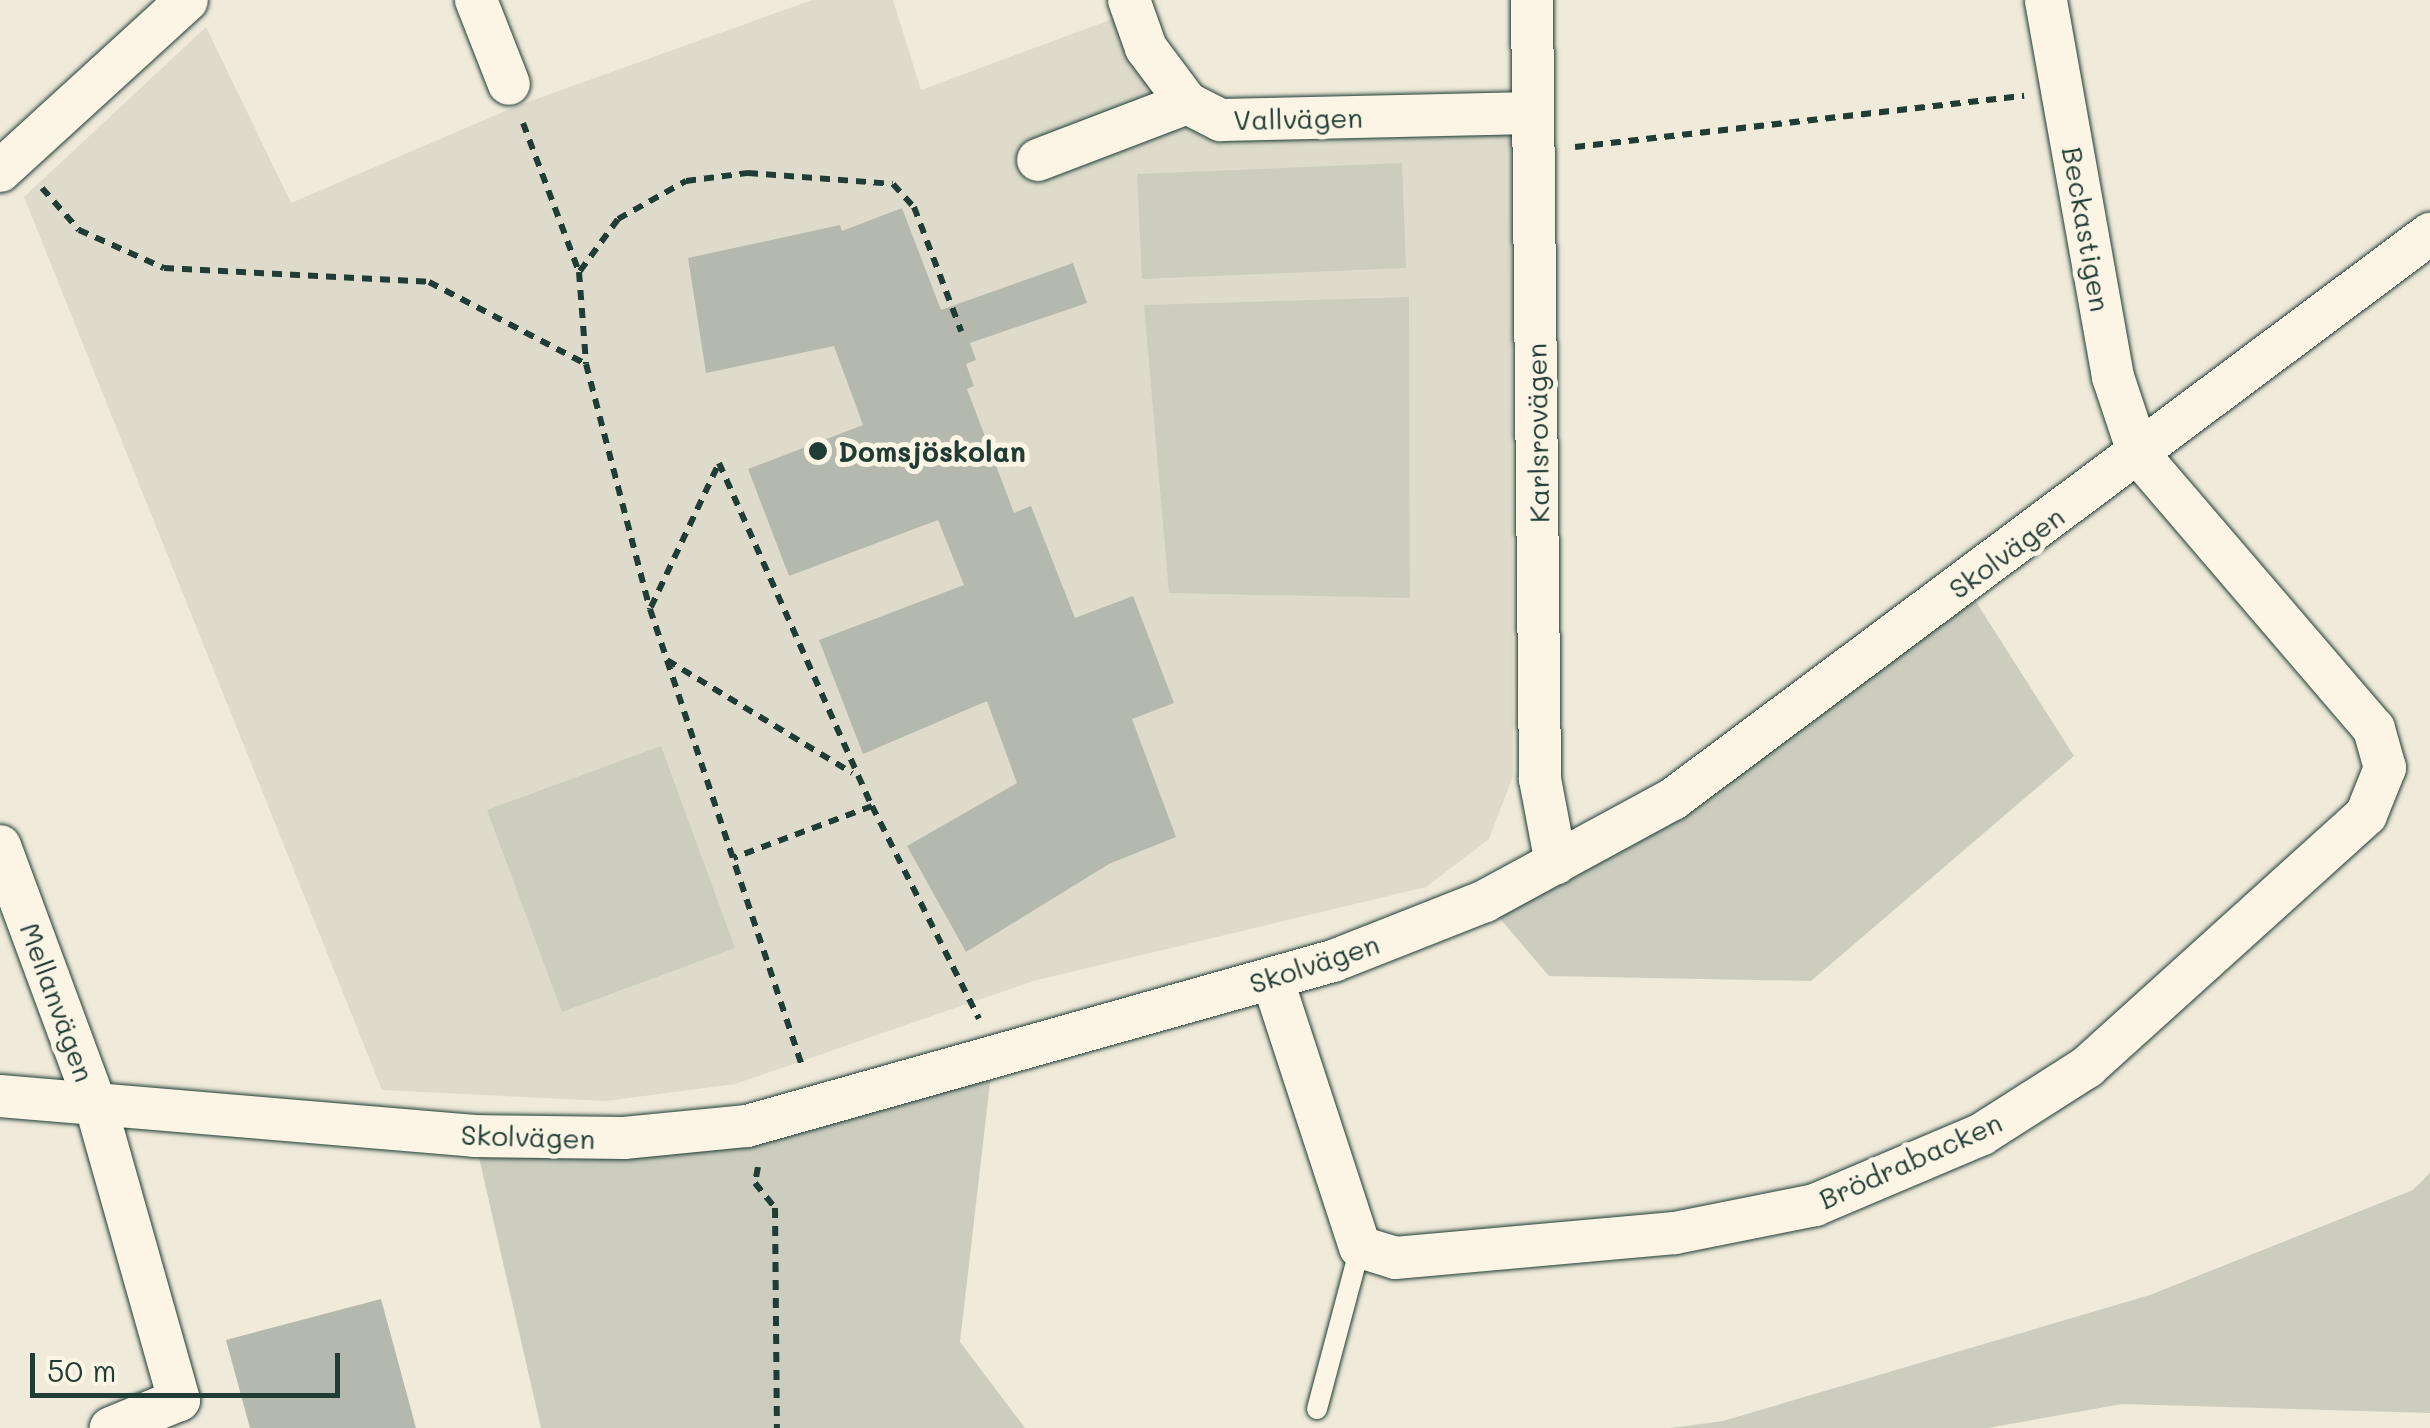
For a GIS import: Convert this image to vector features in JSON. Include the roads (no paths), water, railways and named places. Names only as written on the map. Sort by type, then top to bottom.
[{"type":"street","points":[[7,164],[186,0]]},
{"type":"street","points":[[476,0],[508,84]]},
{"type":"street","points":[[1038,160],[1187,104],[1146,48],[1129,0]]},
{"type":"street","name":"Karlsrovägen","points":[[1532,0],[1540,779],[1556,864]]},
{"type":"street","name":"Beckastigen","points":[[2046,0],[2113,378],[2139,455]]},
{"type":"street","name":"Vallvägen","points":[[1187,104],[1220,120],[1533,132]]},
{"type":"street","name":"Skolvägen","points":[[0,1096],[474,1136],[624,1138],[765,1122],[1272,978],[1485,901],[1673,799],[2139,455],[2430,234]]},
{"type":"street","name":"Brödrabacken","points":[[1360,1246],[1394,1258],[1675,1233],[1814,1205],[1885,1177],[1982,1134],[2088,1067],[2366,814],[2385,768],[2374,729],[2139,455]]},
{"type":"street","name":"Mellanvägen","points":[[0,846],[96,1103],[183,1414]]},
{"type":"street","points":[[1272,978],[1343,1213],[1360,1246]]},
{"type":"street","points":[[110,1428],[183,1414]]},
{"type":"lane","points":[[1317,1409],[1360,1246]]},
{"type":"place","name":"Domsjöskolan","points":[[818,451]]}]
